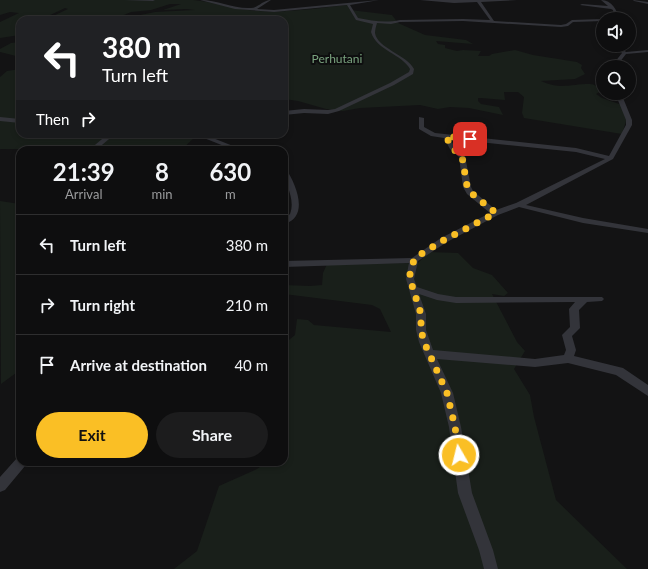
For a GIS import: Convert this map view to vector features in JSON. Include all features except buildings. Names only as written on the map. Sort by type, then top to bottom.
[{"type":"street","points":[[126,0],[153,0]]},
{"type":"street","points":[[202,0],[216,2],[235,8],[274,11],[323,7],[377,0]]},
{"type":"street","points":[[252,10],[269,0]]},
{"type":"street","points":[[320,0],[323,7]]},
{"type":"street","points":[[422,0],[478,2],[515,0]]},
{"type":"street","points":[[603,0],[614,8],[616,12]]},
{"type":"street","points":[[635,0],[648,3]]},
{"type":"street","points":[[478,2],[492,21]]},
{"type":"street","points":[[348,4],[357,19],[374,22],[392,23],[400,21],[454,19],[561,26],[567,25],[572,21],[596,20]]},
{"type":"street","points":[[582,4],[614,8]]},
{"type":"street","points":[[288,113],[304,111],[328,112],[337,110],[411,74],[412,69],[410,65],[376,38],[373,32],[375,27],[374,22]]},
{"type":"street","points":[[636,52],[648,51]]},
{"type":"street","points":[[619,60],[625,52]]},
{"type":"street","points":[[288,264],[410,263],[444,240],[496,213],[519,205],[611,158],[629,125],[629,120],[621,100]]},
{"type":"street","points":[[421,118],[421,126],[423,130],[431,134],[576,150],[611,158]]},
{"type":"street","points":[[0,119],[16,121]]},
{"type":"street","points":[[446,136],[452,148],[462,156],[467,186],[470,192],[496,213]]},
{"type":"street","points":[[97,146],[107,138]]},
{"type":"street","points":[[208,138],[229,146]]},
{"type":"street","points":[[288,178],[292,187],[296,207],[292,217],[288,220]]},
{"type":"street","points":[[519,205],[573,219],[648,231]]},
{"type":"street","points":[[410,263],[410,279],[421,314],[421,330],[424,342],[447,393],[455,427],[465,493],[486,550],[490,569]]},
{"type":"street","points":[[414,289],[437,297],[456,300],[599,298]]},
{"type":"street","points":[[568,359],[571,350],[568,335],[575,328],[574,309],[585,299]]},
{"type":"street","points":[[428,353],[443,356],[535,363],[549,363],[568,359],[619,371],[648,391]]},
{"type":"street","points":[[0,486],[18,466]]},
{"type":"green space","name":"Perhutani","points":[[0,0],[193,0],[242,9],[269,11],[303,10],[348,5],[350,10],[392,15],[398,23],[425,35],[466,40],[473,44],[436,41],[438,44],[445,45],[445,48],[457,51],[481,51],[478,56],[489,56],[492,54],[515,50],[533,55],[577,62],[582,65],[581,68],[585,74],[575,79],[541,81],[560,86],[593,84],[596,85],[596,100],[608,100],[622,105],[627,118],[622,134],[524,118],[522,113],[524,97],[518,92],[504,92],[505,100],[478,98],[478,101],[481,104],[499,107],[503,115],[469,108],[450,107],[438,109],[420,105],[360,108],[343,111],[326,109],[288,100],[288,16],[136,16],[155,12],[195,10],[163,10],[181,4],[170,4],[151,10],[131,12],[121,16],[53,16],[68,9],[65,8],[48,16],[16,16],[16,36],[0,38],[0,22],[19,13],[10,12],[0,15]]},
{"type":"green space","points":[[16,42],[16,56],[0,52],[0,49],[11,43]]},
{"type":"green space","points":[[16,70],[16,138],[194,138],[185,146],[16,146],[16,149],[0,149],[0,77],[7,71]]},
{"type":"green space","points":[[0,201],[16,203],[16,373],[1,384]]},
{"type":"green space","points":[[429,252],[458,253],[473,268],[492,275],[508,293],[504,296],[492,294],[517,342],[525,351],[514,369],[530,395],[534,417],[556,500],[627,569],[174,569],[197,551],[219,486],[261,466],[288,466],[288,341],[295,335],[297,319],[308,320],[314,325],[391,332],[380,309],[372,305],[288,294],[288,285],[322,285],[323,273],[327,264],[418,263]]},
{"type":"route","points":[[459,455],[455,427],[447,393],[424,342],[421,330],[421,314],[410,279],[410,273],[414,260],[421,254],[444,240],[496,213],[470,192],[467,186],[462,156],[452,148],[446,136],[470,139]]}]
